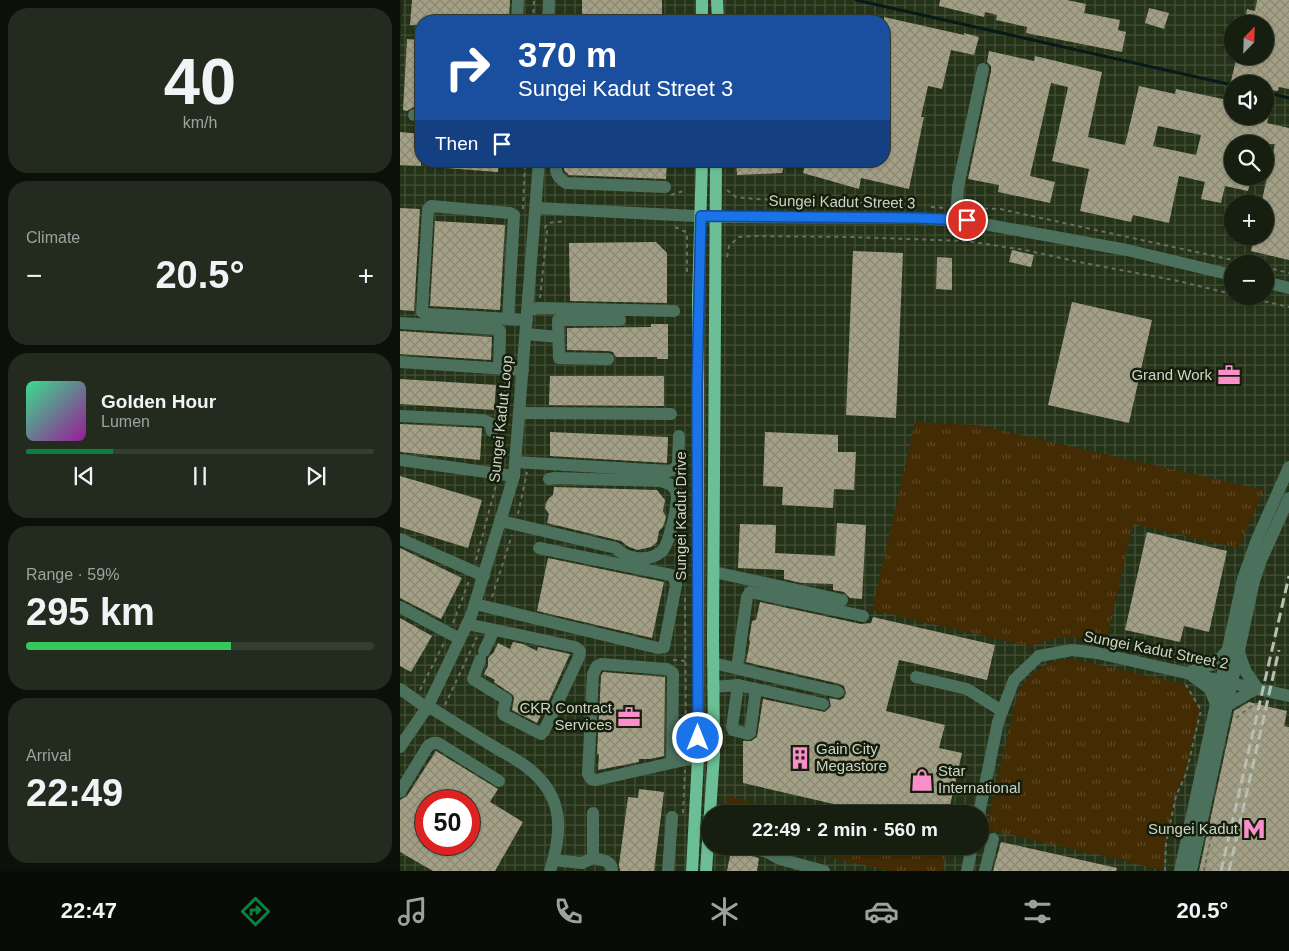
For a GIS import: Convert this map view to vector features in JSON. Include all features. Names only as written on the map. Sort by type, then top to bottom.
[{"type":"main road","points":[[702,0],[702,15]]},
{"type":"main road","points":[[717,0],[718,15]]},
{"type":"main road","name":"Sungei Kadut Drive","points":[[692,871],[698,757],[698,317],[702,167]]},
{"type":"main road","points":[[706,871],[714,754],[716,167]]},
{"type":"street","points":[[517,15],[518,0]]},
{"type":"street","points":[[548,15],[549,0]]},
{"type":"street","points":[[956,220],[958,187],[983,68]]},
{"type":"street","name":"Sungei Kadut Loop","points":[[400,747],[427,707],[467,624],[484,576],[514,476],[539,167]]},
{"type":"street","points":[[556,167],[558,178],[566,183],[665,187]]},
{"type":"street","points":[[508,319],[514,215],[501,212],[430,206],[428,209],[422,312],[508,319],[528,315],[539,308],[674,311]]},
{"type":"street","name":"Sungei Kadut Street 3","points":[[536,208],[715,217],[967,220],[1127,250],[1224,272]]},
{"type":"street","points":[[1274,284],[1289,288]]},
{"type":"street","points":[[608,359],[561,359],[558,355],[559,319],[620,320]]},
{"type":"street","points":[[400,322],[498,328],[500,331],[499,368]]},
{"type":"street","points":[[526,334],[558,337]]},
{"type":"street","points":[[400,362],[523,370]]},
{"type":"street","points":[[519,413],[671,414]]},
{"type":"street","points":[[400,416],[483,420],[490,423],[492,431]]},
{"type":"street","points":[[515,462],[669,471],[675,469],[678,464],[678,436]]},
{"type":"street","points":[[400,460],[514,476]]},
{"type":"street","points":[[1221,705],[1257,688],[1233,651],[1243,579],[1256,542],[1289,467]]},
{"type":"street","points":[[501,521],[616,548],[624,555],[633,558],[651,557],[664,550],[668,542],[678,498],[676,490],[670,484],[660,480],[549,479]]},
{"type":"street","points":[[1191,871],[1221,705],[1233,651],[1256,574],[1289,498]]},
{"type":"street","points":[[400,539],[484,576]]},
{"type":"street","points":[[475,604],[658,648],[664,647],[676,585],[676,580],[671,575],[539,548]]},
{"type":"street","points":[[714,572],[842,600]]},
{"type":"street","points":[[737,668],[747,597],[750,592],[863,616]]},
{"type":"street","points":[[400,607],[460,639]]},
{"type":"street","points":[[467,624],[575,647],[580,651],[579,657],[543,733],[539,734],[503,713],[506,699],[473,679],[494,630]]},
{"type":"street","name":"Sungei Kadut Street 2","points":[[981,805],[998,722],[1014,680],[1039,656],[1072,650],[1097,653],[1289,696]]},
{"type":"street","points":[[1187,673],[1216,663],[1233,651]]},
{"type":"street","points":[[713,663],[838,692]]},
{"type":"street","points":[[672,762],[673,672],[668,669],[600,664],[597,666],[593,674],[589,777],[596,780],[698,757]]},
{"type":"street","points":[[1187,673],[1210,690],[1221,705]]},
{"type":"street","points":[[916,677],[967,690],[1002,711]]},
{"type":"street","points":[[714,687],[738,685],[823,704]]},
{"type":"street","points":[[738,685],[732,727],[733,730],[748,734],[750,733],[756,689]]},
{"type":"street","points":[[400,689],[528,768],[543,781],[553,798],[559,817],[559,837],[552,866],[585,863],[593,858],[609,862],[612,866],[612,871]]},
{"type":"street","points":[[1180,871],[1221,705]]},
{"type":"street","points":[[400,792],[428,746],[433,743],[438,743],[499,780]]},
{"type":"street","points":[[593,813],[593,858]]},
{"type":"street","points":[[668,871],[672,817]]},
{"type":"street","points":[[985,871],[993,839]]},
{"type":"street","points":[[773,855],[780,859],[824,871]]},
{"type":"street","points":[[967,871],[970,855]]},
{"type":"path","points":[[533,15],[534,0]]},
{"type":"path","points":[[726,264],[729,246],[739,237],[851,237],[966,241],[1025,250],[1224,292]]},
{"type":"path","points":[[1274,269],[1289,273]]},
{"type":"path","points":[[1274,304],[1289,307]]},
{"type":"path","points":[[673,660],[698,662]]},
{"type":"path","points":[[1165,871],[1166,843],[1176,796],[1186,774],[1201,710],[1184,682],[1187,673]]},
{"type":"path","points":[[1234,726],[1236,718],[1253,705],[1264,702],[1271,703]]},
{"type":"path","points":[[1204,871],[1213,824]]},
{"type":"shaded area","points":[[403,0],[1289,0],[1289,871],[400,871],[400,43]]},
{"type":"green space","points":[[915,422],[976,425],[1264,490],[1238,548],[1133,524],[1106,643],[1087,639],[1058,638],[1031,647],[872,610]]},
{"type":"green space","points":[[1072,659],[1184,684],[1200,709],[1185,773],[1175,797],[1165,842],[1163,870],[989,830],[989,816],[1018,692],[1028,678],[1040,668]]},
{"type":"green space","points":[[726,796],[764,805],[726,805]]},
{"type":"green space","points":[[820,855],[946,855],[942,871],[890,871]]},
{"type":"building","points":[[412,0],[510,0],[509,15],[415,15],[415,25],[410,25]]},
{"type":"building","points":[[582,0],[662,0],[662,15],[582,15]]},
{"type":"building","points":[[940,0],[1067,0],[1086,4],[1084,13],[1120,20],[1118,30],[1126,32],[1122,52],[1026,33],[1027,27],[996,20],[997,15],[985,12],[984,17],[939,6]]},
{"type":"building","points":[[1257,0],[1289,0],[1289,89],[1279,87],[1278,91],[1274,90],[1274,75],[1232,75],[1235,65],[1274,65],[1274,15],[1246,15],[1247,9],[1255,11]]},
{"type":"building","points":[[1149,8],[1169,13],[1164,29],[1145,23]]},
{"type":"building","points":[[890,18],[979,37],[974,55],[951,50],[942,89],[928,86],[921,117],[924,117],[909,189],[861,178],[859,189],[803,173],[804,167],[890,167]]},
{"type":"building","points":[[407,39],[415,40],[415,107],[407,111],[403,110]]},
{"type":"building","points":[[989,51],[1034,61],[1035,56],[1102,72],[1088,137],[1125,145],[1139,86],[1175,94],[1176,89],[1224,99],[1224,125],[1274,125],[1289,128],[1289,260],[1251,251],[1252,245],[1274,245],[1274,195],[1263,195],[1265,185],[1274,185],[1274,135],[1224,135],[1224,185],[1250,185],[1248,191],[1225,186],[1221,203],[1201,199],[1205,182],[1179,176],[1169,223],[1133,215],[1131,222],[1080,211],[1089,169],[1052,161],[1068,87],[1051,83],[1030,176],[1055,182],[1050,203],[998,192],[999,185],[968,179],[991,66],[987,62]],"holes":[[[1158,126],[1201,135],[1196,155],[1153,146]]]},
{"type":"building","points":[[400,132],[415,133],[415,166],[400,165]]},
{"type":"building","points":[[432,167],[498,167],[498,172]]},
{"type":"building","points":[[564,167],[667,167],[666,179],[569,175],[564,170]]},
{"type":"building","points":[[736,167],[784,167],[782,173],[737,175]]},
{"type":"building","points":[[400,208],[420,209],[414,311],[400,310]]},
{"type":"building","points":[[435,221],[505,225],[500,310],[430,306]]},
{"type":"building","points":[[656,242],[667,253],[667,303],[570,301],[569,243]]},
{"type":"building","points":[[1012,250],[1034,255],[1031,267],[1009,262]]},
{"type":"building","points":[[853,251],[903,253],[896,418],[846,415]]},
{"type":"building","points":[[937,257],[952,258],[952,290],[936,289]]},
{"type":"building","points":[[1072,302],[1152,320],[1129,423],[1048,405]]},
{"type":"building","points":[[651,324],[668,324],[668,359],[657,359],[657,357],[616,357],[613,352],[608,351],[567,350],[567,328],[651,327]]},
{"type":"building","points":[[400,331],[492,337],[491,360],[400,354]]},
{"type":"building","points":[[550,376],[664,376],[664,406],[549,405]]},
{"type":"building","points":[[400,379],[496,385],[494,410],[400,404]]},
{"type":"building","points":[[400,424],[482,428],[480,460],[400,452]]},
{"type":"building","points":[[550,432],[668,437],[667,463],[550,456]]},
{"type":"building","points":[[765,432],[838,435],[838,452],[856,452],[854,490],[834,489],[833,508],[782,505],[783,487],[763,486]]},
{"type":"building","points":[[400,476],[482,500],[468,548],[400,527]]},
{"type":"building","points":[[554,487],[657,490],[665,500],[663,511],[666,517],[663,527],[659,531],[657,542],[651,547],[638,550],[629,547],[621,541],[547,523],[549,514],[545,508],[549,498],[553,495]]},
{"type":"building","points":[[837,523],[866,525],[862,599],[850,598],[844,592],[833,590],[833,584],[801,583],[784,579],[784,570],[738,568],[740,524],[776,525],[775,553],[835,556]]},
{"type":"building","points":[[1147,532],[1227,551],[1209,632],[1184,626],[1180,642],[1125,630]]},
{"type":"building","points":[[400,548],[462,578],[441,619],[400,598]]},
{"type":"building","points":[[548,558],[664,582],[652,638],[537,611]]},
{"type":"building","points":[[760,602],[861,624],[871,623],[873,617],[995,645],[987,680],[899,660],[886,711],[945,725],[939,748],[962,753],[950,805],[838,805],[743,783],[743,741],[751,741],[757,737],[763,699],[825,712],[831,706],[829,698],[840,700],[844,698],[846,693],[844,686],[840,684],[746,662],[752,621],[756,620]]},
{"type":"building","points":[[400,618],[432,636],[411,672],[400,666]]},
{"type":"building","points":[[513,642],[523,644],[537,651],[538,647],[570,654],[537,723],[512,710],[513,695],[494,682],[495,680],[484,674],[488,666],[488,658],[494,652],[498,643],[510,649]]},
{"type":"building","name":"CKR Contract Services","points":[[603,672],[665,677],[664,756],[639,759],[639,762],[598,770],[599,754],[597,754],[601,676]]},
{"type":"building","points":[[1249,702],[1287,711],[1284,726],[1289,727],[1289,871],[1199,871],[1234,711]]},
{"type":"building","points":[[436,751],[498,789],[490,802],[523,822],[495,871],[433,871],[400,852],[400,800],[407,796]]},
{"type":"building","points":[[639,789],[664,792],[654,871],[620,871],[619,865],[628,797],[638,798]]},
{"type":"building","points":[[1001,842],[1117,868],[1116,871],[993,871]]},
{"type":"building","points":[[730,855],[748,855],[759,858],[757,871],[727,871]]},
{"type":"waterway","points":[[856,0],[1224,83]]},
{"type":"waterway","points":[[1274,94],[1289,98]]},
{"type":"railway","points":[[1221,871],[1289,576]]},
{"type":"railway","points":[[1229,871],[1279,650]]},
{"type":"place","name":"Grand Work","points":[[1229,375]]},
{"type":"place","name":"CKR Contract Services","points":[[629,717]]},
{"type":"place","name":"Gain City Megastore","points":[[800,758]]},
{"type":"place","name":"Star International","points":[[922,780]]},
{"type":"place","name":"Sungei Kadut","points":[[1254,829]]},
{"type":"route","points":[[698,738],[697,386],[701,216],[967,220]]}]
